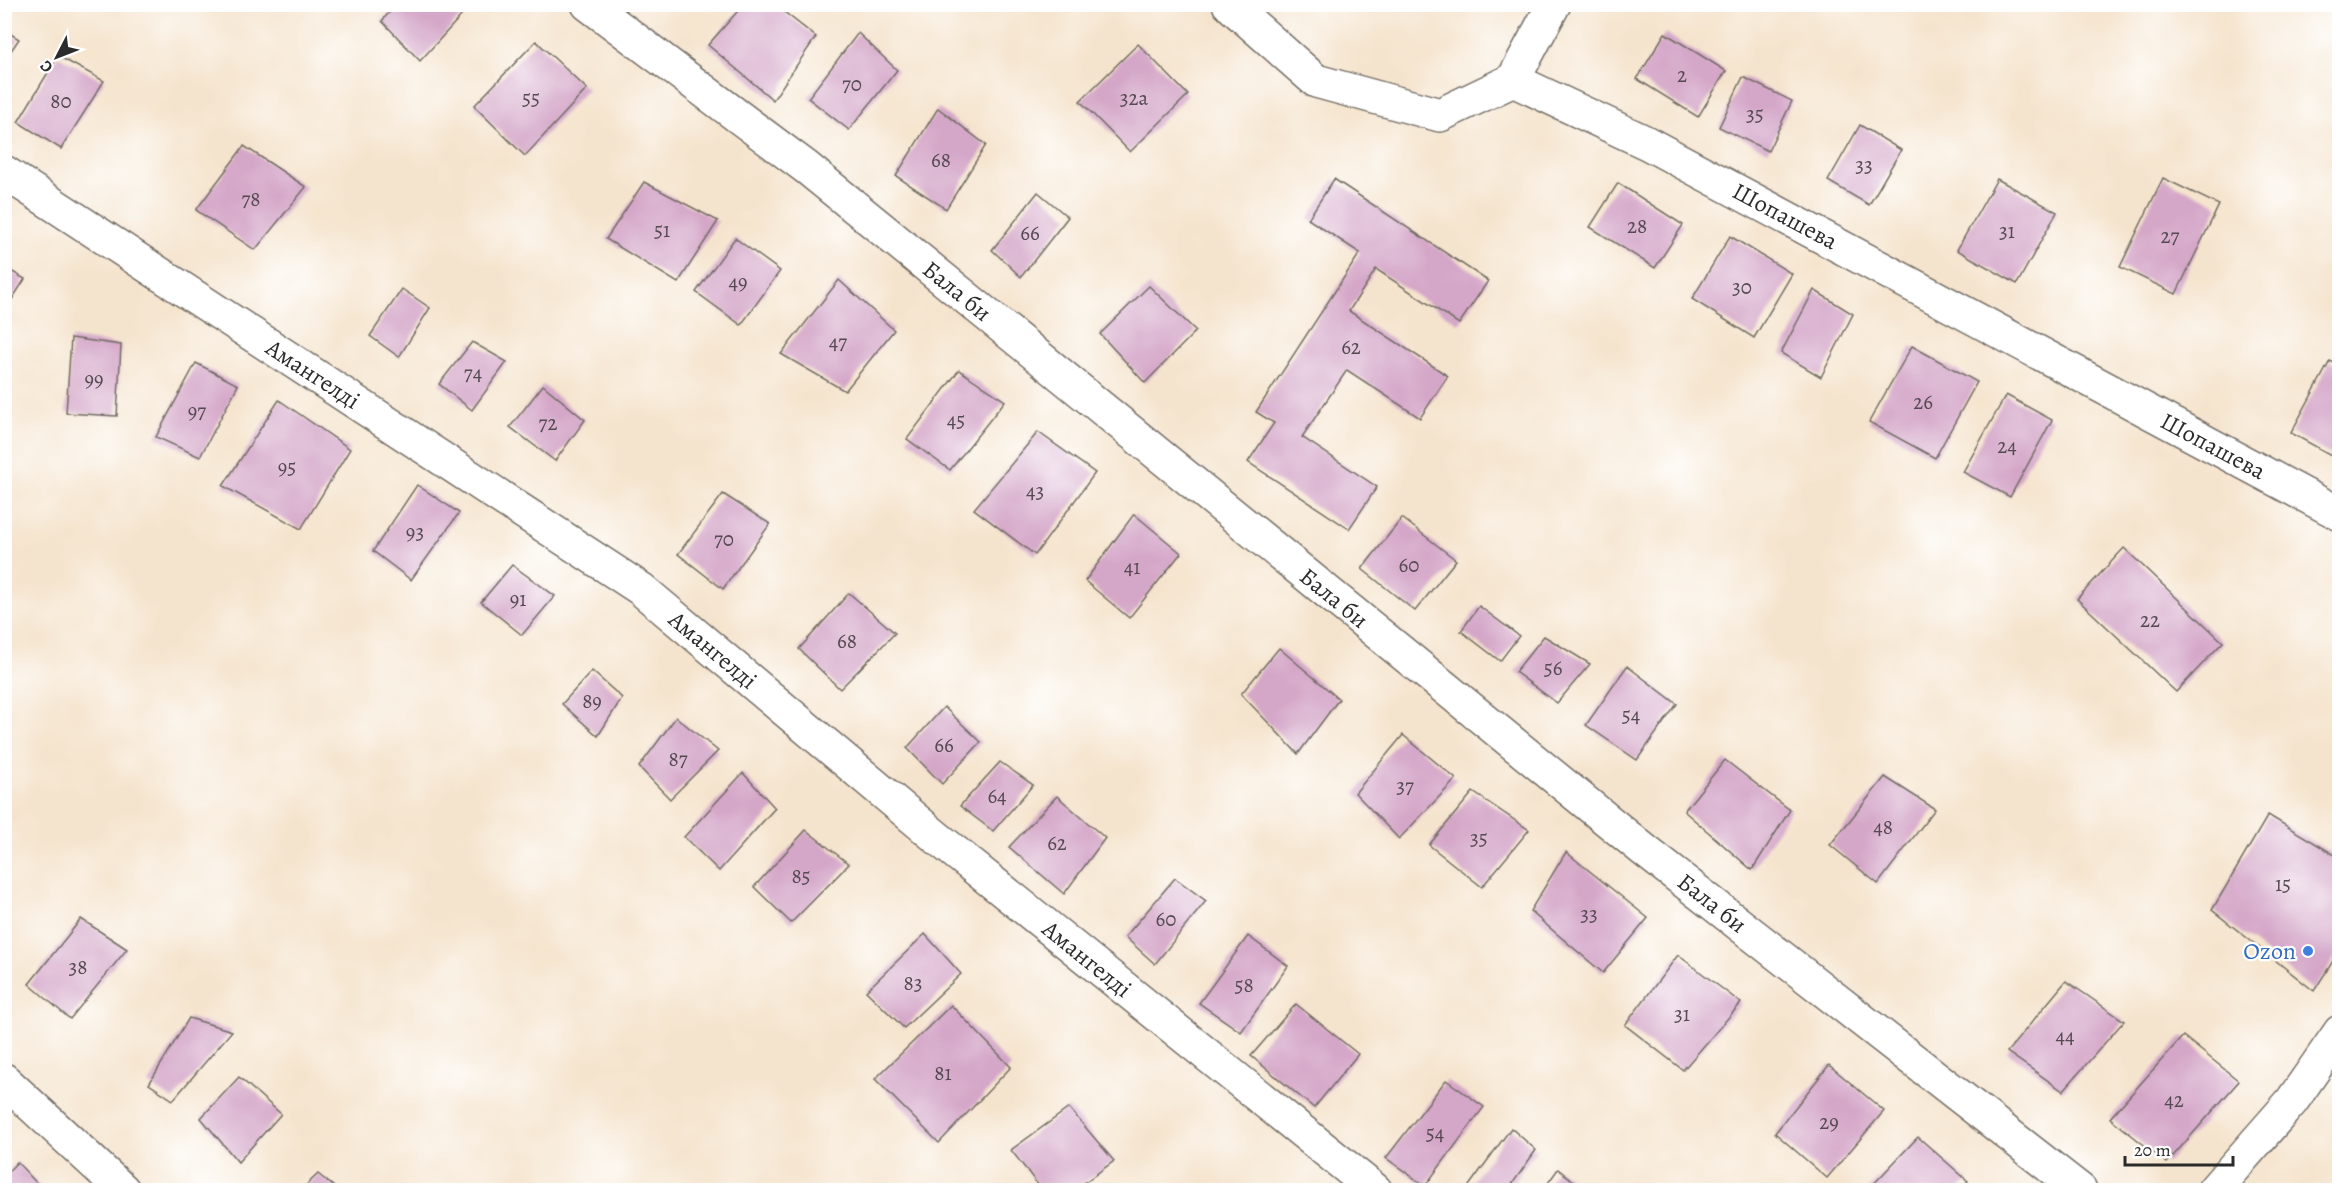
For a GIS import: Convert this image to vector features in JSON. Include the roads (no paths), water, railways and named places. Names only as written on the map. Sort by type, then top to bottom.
[{"type":"street","name":"Бала би","points":[[588,4],[807,168],[1644,850],[2080,1191]]},
{"type":"street","points":[[1229,4],[1316,81],[1440,115],[1513,80],[1554,4]]},
{"type":"street","name":"Шопашева","points":[[1513,80],[1647,142],[2340,514]]},
{"type":"street","name":"Амангелді","points":[[4,172],[641,590],[935,836],[1375,1191]]},
{"type":"street","points":[[2214,1191],[2292,1101],[2340,1032]]},
{"type":"street","points":[[4,1080],[123,1191]]},
{"type":"place","name":"Ozon","points":[[2308,951]]}]
